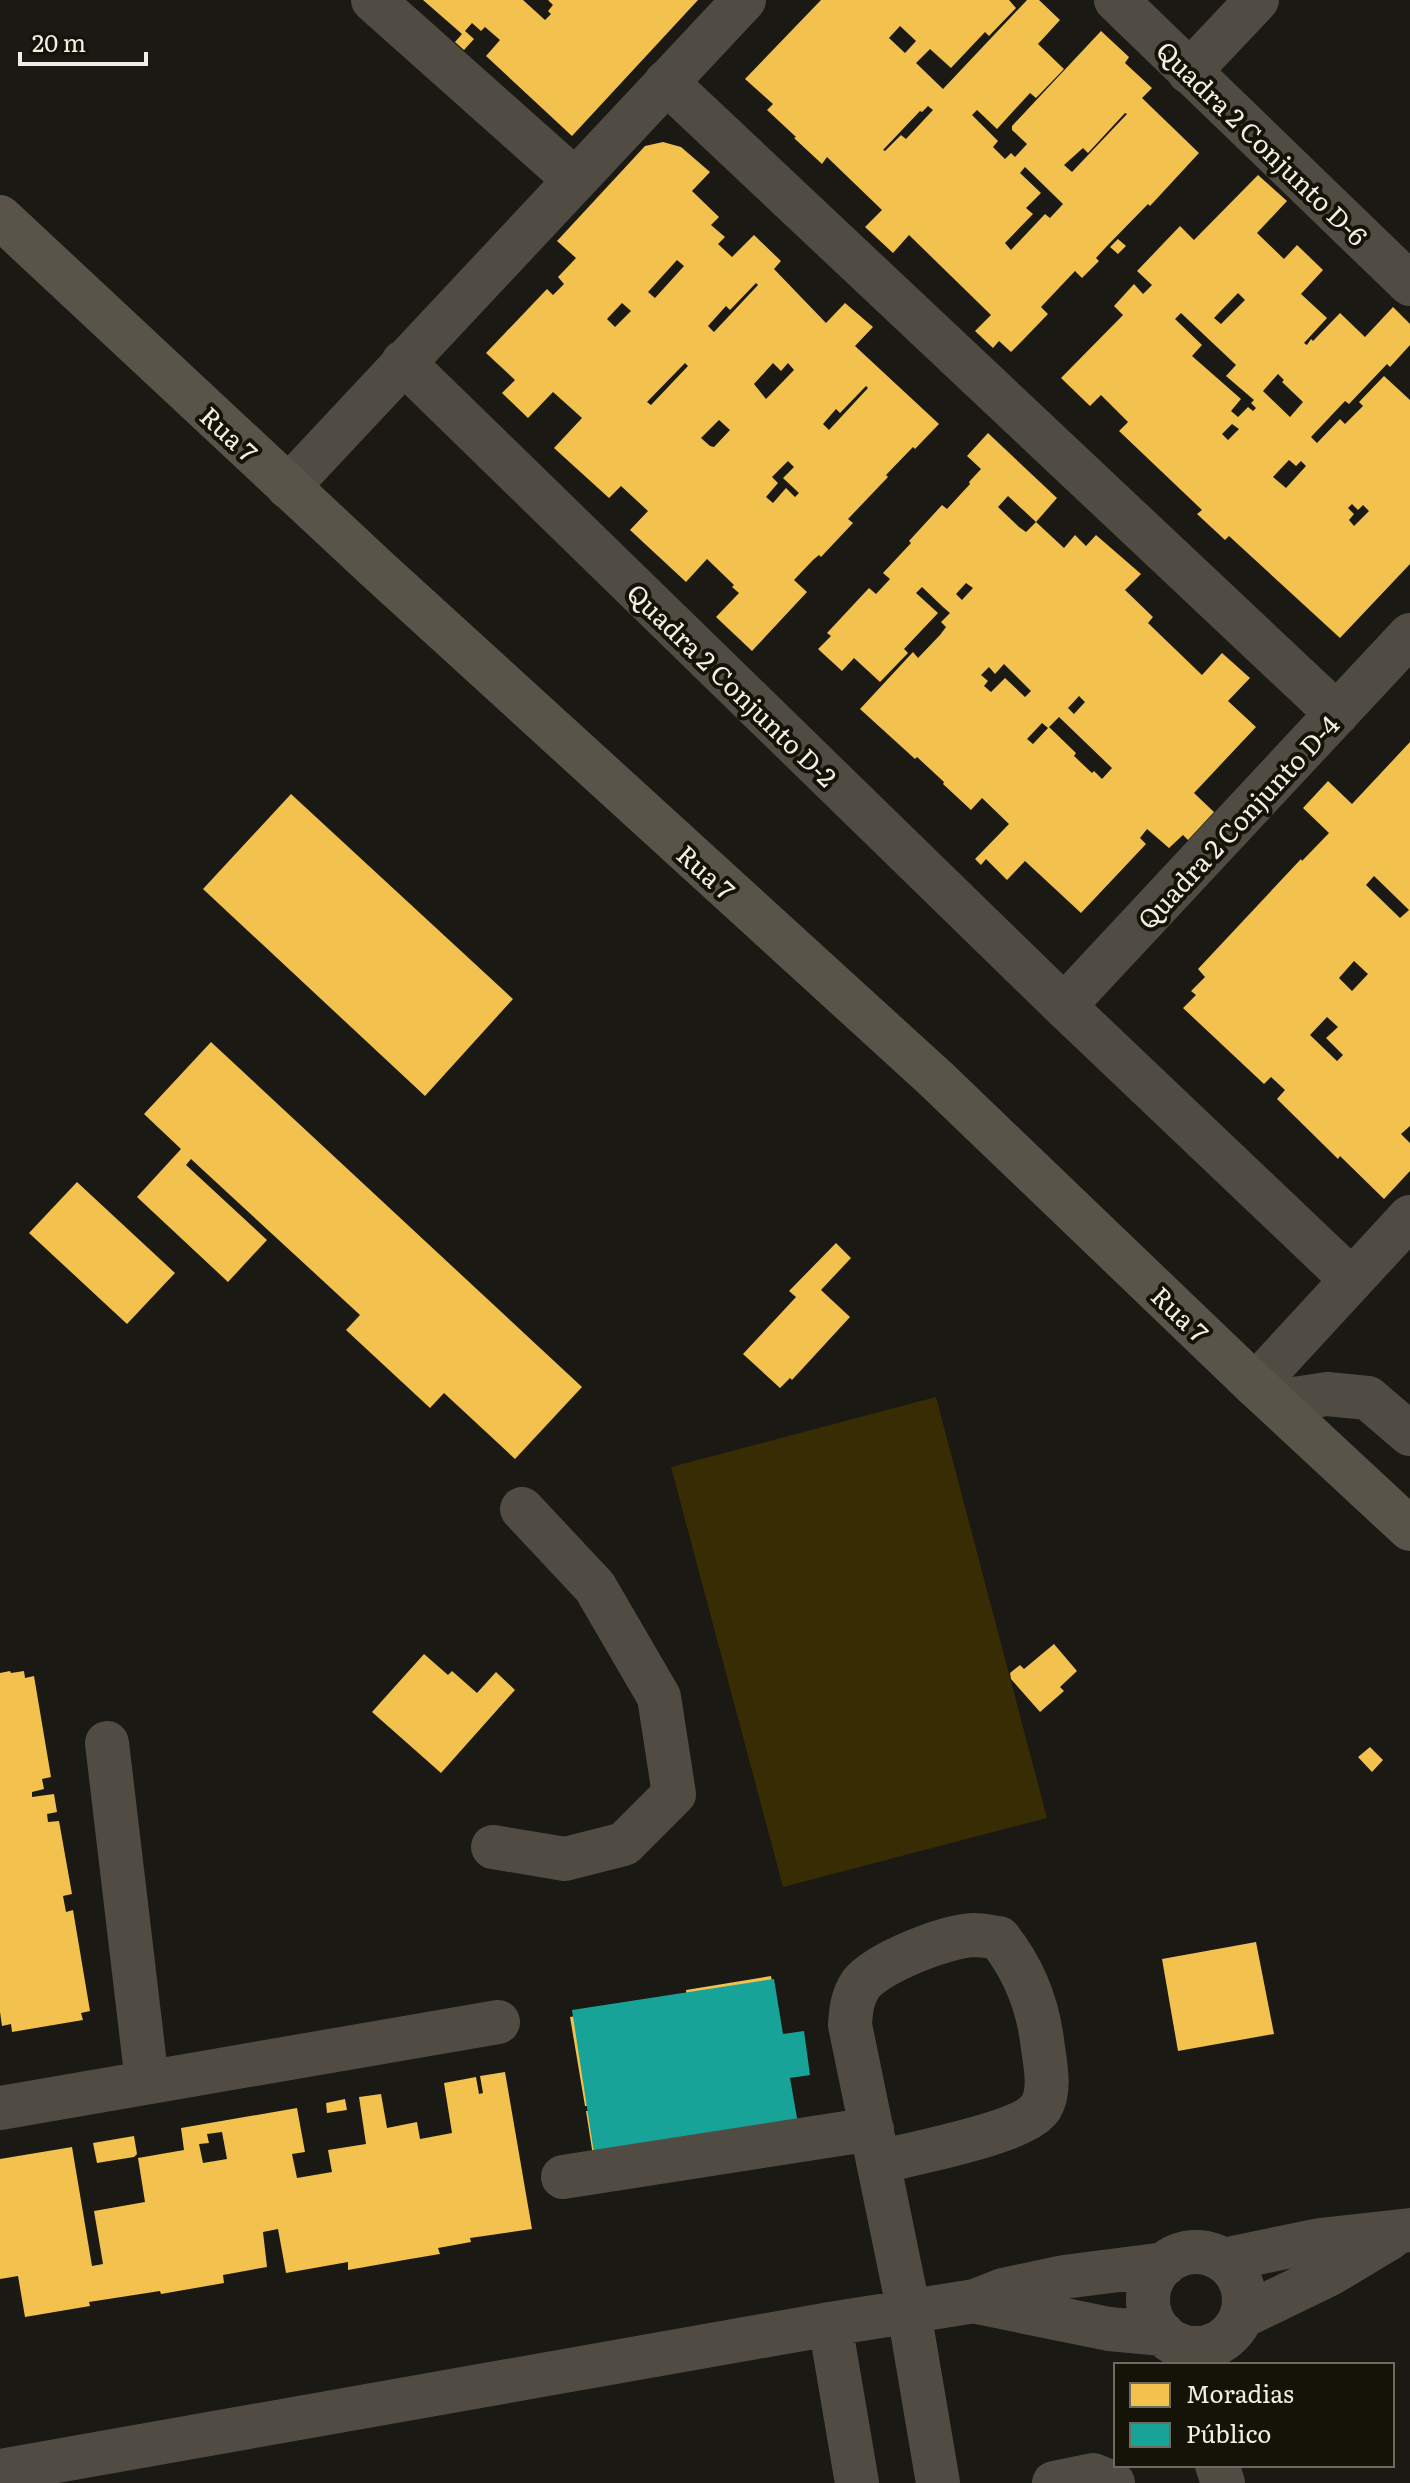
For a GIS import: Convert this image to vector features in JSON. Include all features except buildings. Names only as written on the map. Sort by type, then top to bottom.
[{"type":"main road","name":"Rua 7","points":[[0,217],[288,487],[945,1088],[1264,1394],[1410,1529]]},
{"type":"street","points":[[373,0],[575,180]]},
{"type":"street","points":[[288,487],[744,0]]},
{"type":"street","name":"Quadra 2 Conjunto D-6","points":[[1116,0],[1410,284]]},
{"type":"street","points":[[1189,72],[1257,0]]},
{"type":"street","points":[[666,82],[1337,714]]},
{"type":"street","name":"Quadra 2 Conjunto D-2","points":[[403,362],[1064,1006],[1352,1280]]},
{"type":"street","name":"Quadra 2 Conjunto D-4","points":[[1064,1006],[1410,635]]},
{"type":"street","points":[[1264,1394],[1352,1280],[1410,1217]]},
{"type":"street","points":[[1264,1394],[1327,1394],[1368,1398],[1410,1434]]},
{"type":"street","points":[[493,1847],[565,1859],[624,1844],[674,1794],[659,1697],[595,1587],[522,1509]]},
{"type":"street","points":[[107,1743],[147,2082]]},
{"type":"street","points":[[563,2177],[875,2145],[950,2145],[1017,2124],[1040,2108],[1046,2082],[1040,2031],[1026,1982],[1012,1954],[999,1938],[972,1935],[936,1944],[876,1971],[862,1983],[851,2004],[850,2025],[875,2145],[909,2312],[938,2483]]},
{"type":"street","points":[[0,2108],[498,2022]]},
{"type":"street","points":[[975,2301],[1109,2329],[1174,2347],[1208,2347],[1238,2337],[1330,2274],[1404,2231]]},
{"type":"street","points":[[1223,2260],[1320,2240],[1404,2231]]},
{"type":"street","points":[[1174,2347],[1153,2322],[1149,2291],[1155,2275],[1165,2264],[1178,2255],[1193,2252],[1223,2260],[1235,2271],[1242,2285],[1244,2302],[1238,2337]]},
{"type":"street","points":[[0,2471],[975,2301],[1003,2290],[1064,2277],[1165,2264]]},
{"type":"street","points":[[830,2324],[857,2483]]},
{"type":"street","points":[[1054,2483],[1093,2475],[1113,2483]]},
{"type":"shaded area","points":[[936,1397],[1047,1818],[783,1887],[671,1467]]}]
